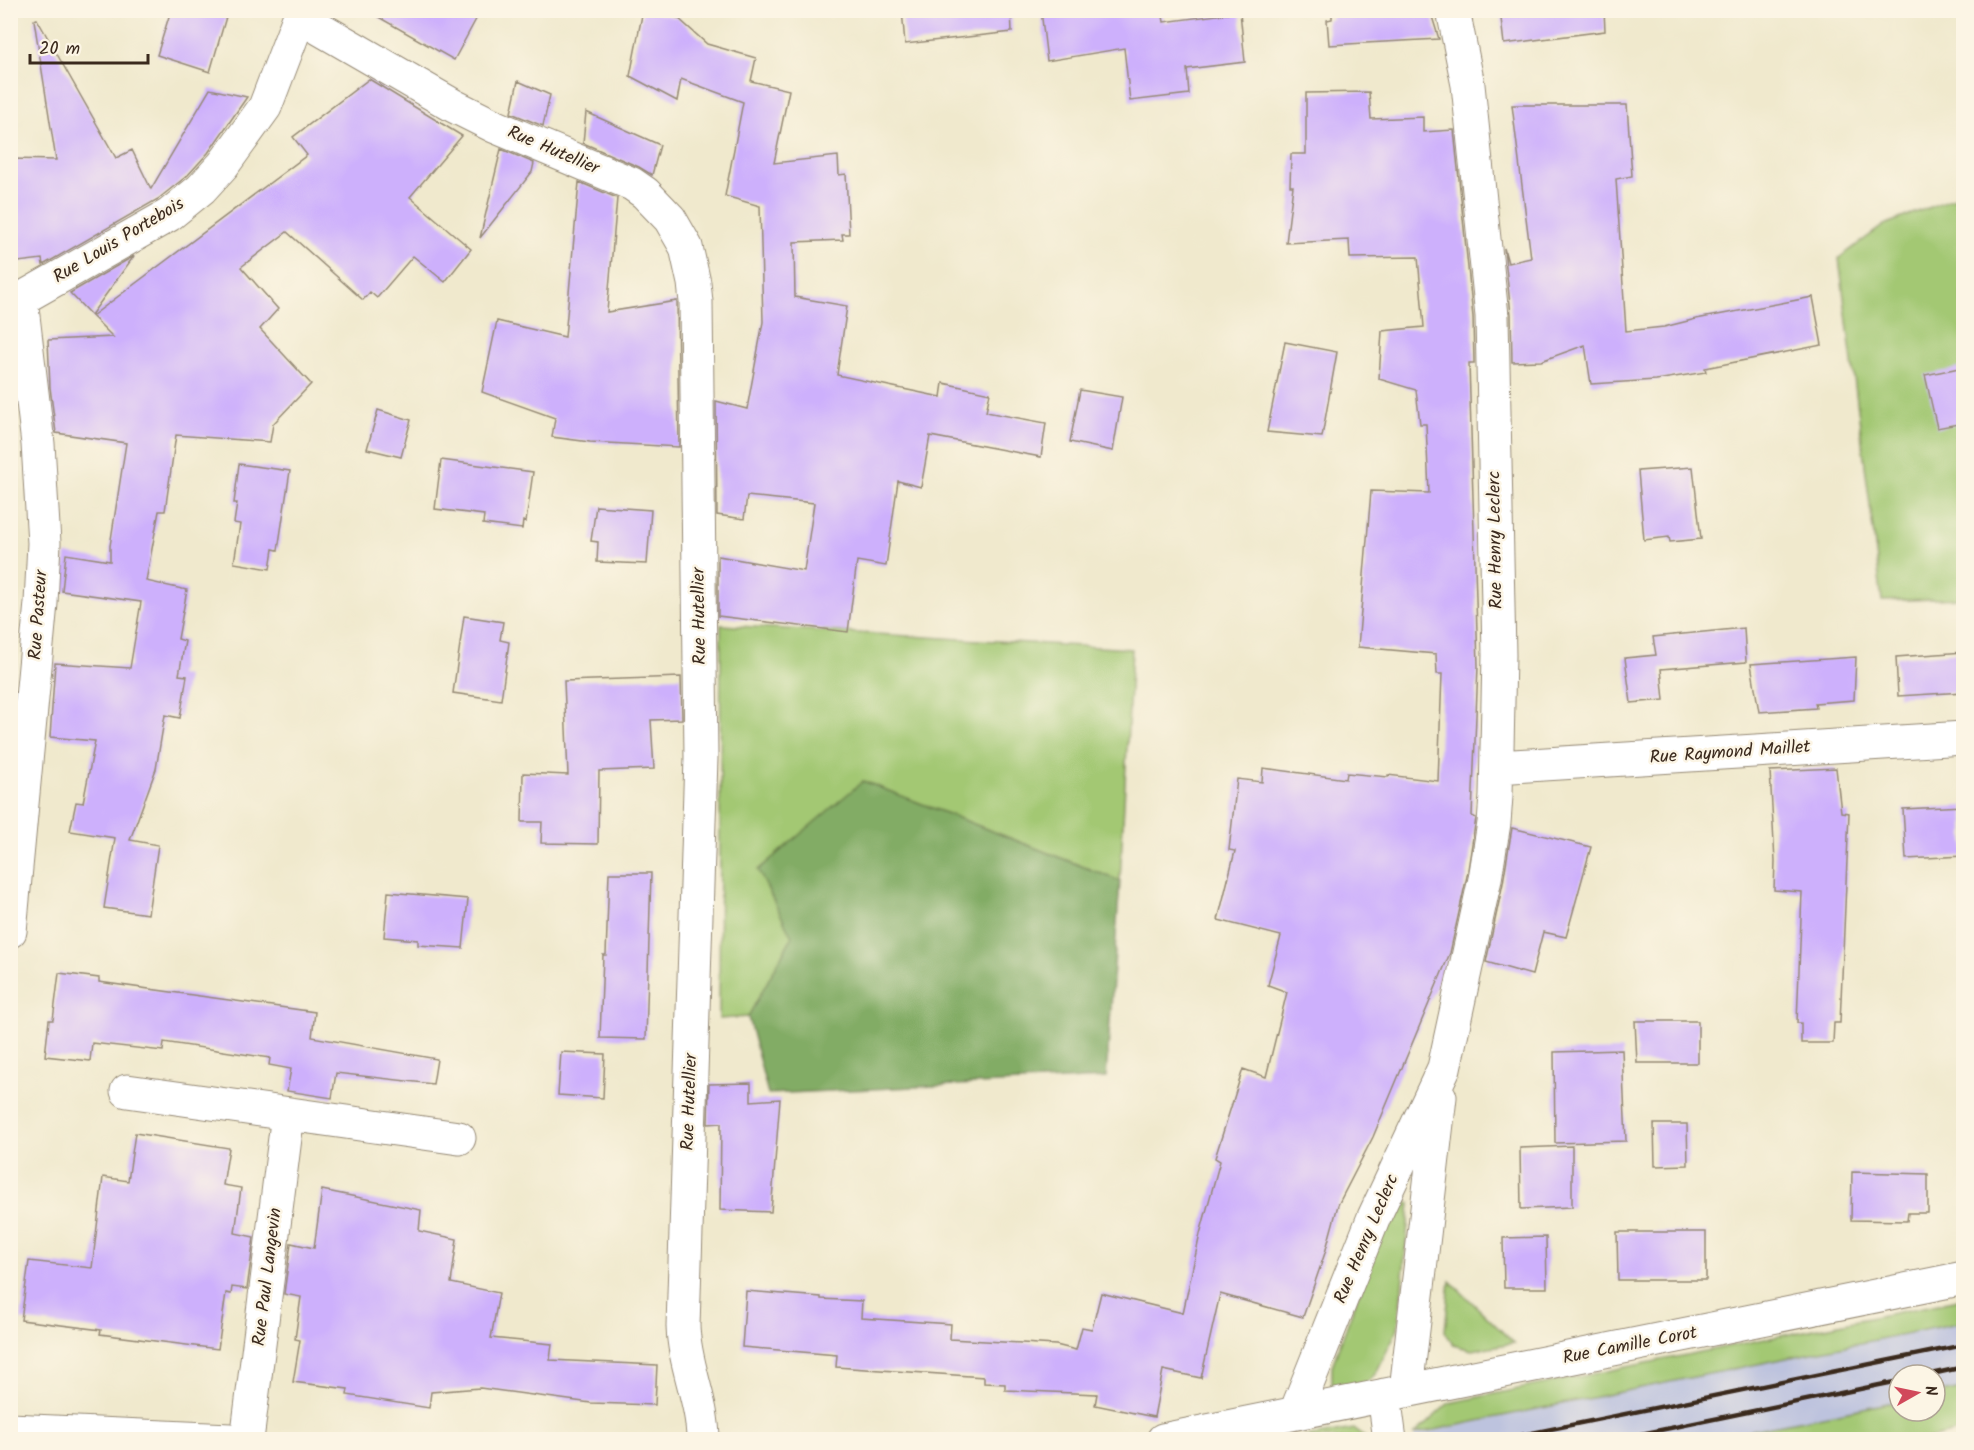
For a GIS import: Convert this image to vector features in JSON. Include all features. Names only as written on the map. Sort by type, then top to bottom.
[{"type":"street","name":"Rue Henry Leclerc","points":[[1390,1440],[1395,1393],[1444,1068],[1485,879],[1494,823],[1497,767],[1499,655],[1492,316],[1468,85],[1453,10]]},
{"type":"street","name":"Rue Louis Portebois","points":[[16,299],[169,215],[201,189],[223,165],[265,107],[301,14]]},
{"type":"street","name":"Rue Hutellier","points":[[301,14],[475,116],[632,184],[658,204],[670,219],[688,255],[696,302],[702,722],[683,1326],[686,1358],[701,1414],[703,1440]]},
{"type":"street","name":"Rue Pasteur","points":[[10,931],[41,603],[44,543],[38,444],[16,299]]},
{"type":"street","name":"Rue Raymond Maillet","points":[[1497,767],[1964,738]]},
{"type":"street","name":"Rue Henry Leclerc","points":[[1296,1412],[1374,1217],[1444,1068]]},
{"type":"street","points":[[127,1091],[459,1138]]},
{"type":"street","name":"Rue Paul Langevin","points":[[247,1440],[288,1114]]},
{"type":"street","name":"Rue Camille Corot","points":[[1163,1440],[1964,1278]]},
{"type":"street","points":[[10,1430],[230,1440]]},
{"type":"shaded area","points":[[1963,1322],[1963,1389],[1947,1392],[1947,1363],[1887,1363],[1887,1403],[1706,1439],[1415,1440],[1415,1435]]},
{"type":"green space","points":[[1963,194],[1963,598],[1882,601],[1839,258],[1884,225]]},
{"type":"green space","points":[[721,625],[1132,649],[1120,881],[863,781],[792,937],[748,1017],[719,1019]]},
{"type":"green space","points":[[863,781],[1120,881],[1106,1078],[768,1094],[748,1017],[792,937],[758,870]]},
{"type":"green space","points":[[1394,1199],[1410,1203],[1398,1328],[1376,1373],[1365,1384],[1332,1386],[1332,1366]]},
{"type":"green space","points":[[1450,1281],[1514,1343],[1472,1350],[1453,1345],[1445,1331]]},
{"type":"green space","points":[[1963,1299],[1963,1322],[1415,1434],[1449,1403]]},
{"type":"green space","points":[[1963,1389],[1963,1430],[1922,1440],[1706,1439],[1887,1403],[1887,1423],[1947,1423],[1947,1392]]},
{"type":"green space","points":[[1354,1429],[1367,1439],[1294,1439]]},
{"type":"building","points":[[171,10],[228,10],[210,72],[157,55]]},
{"type":"building","points":[[366,10],[481,10],[454,60]]},
{"type":"building","points":[[643,10],[678,18],[707,44],[756,58],[751,81],[789,90],[774,163],[838,156],[839,175],[846,174],[849,234],[842,234],[843,240],[794,242],[795,297],[847,306],[837,375],[941,397],[943,383],[990,393],[986,412],[1046,423],[1041,457],[930,436],[921,487],[898,481],[886,566],[857,561],[848,632],[718,616],[718,556],[804,571],[814,503],[747,496],[744,519],[717,515],[716,401],[747,409],[763,322],[760,206],[725,196],[743,102],[681,79],[677,101],[630,76]]},
{"type":"building","points":[[902,10],[1011,10],[1012,32],[905,44]]},
{"type":"building","points":[[1041,10],[1162,10],[1164,22],[1240,12],[1245,62],[1187,69],[1189,94],[1130,101],[1124,48],[1047,61]]},
{"type":"building","points":[[1332,10],[1369,10],[1370,15],[1430,10],[1439,39],[1329,45],[1327,20],[1332,19]]},
{"type":"building","points":[[1500,10],[1604,10],[1605,31],[1504,44]]},
{"type":"building","points":[[37,19],[116,158],[132,150],[151,189],[210,89],[247,97],[208,153],[188,175],[158,199],[43,265],[42,259],[10,263],[10,159],[56,160],[34,20]]},
{"type":"building","points":[[369,79],[462,136],[410,197],[471,249],[445,282],[413,256],[377,298],[370,292],[363,300],[287,232],[241,267],[278,309],[260,329],[311,384],[273,424],[270,442],[176,435],[165,511],[159,511],[146,581],[187,590],[178,639],[185,641],[179,675],[187,676],[180,718],[165,715],[156,769],[130,840],[158,845],[148,914],[104,908],[115,838],[70,831],[76,802],[83,803],[95,741],[50,737],[55,663],[130,668],[141,602],[62,591],[66,554],[110,561],[110,546],[126,443],[56,433],[50,387],[48,340],[113,337],[92,316],[307,155],[293,137]]},
{"type":"building","points":[[518,81],[550,95],[543,126],[511,113]]},
{"type":"building","points":[[1369,92],[1371,119],[1423,117],[1423,132],[1454,130],[1473,317],[1474,363],[1469,363],[1478,666],[1472,816],[1476,818],[1467,876],[1450,953],[1373,1137],[1338,1205],[1325,1253],[1303,1317],[1220,1294],[1201,1378],[1163,1370],[1154,1417],[1095,1405],[1097,1394],[1005,1390],[1005,1384],[984,1383],[984,1377],[836,1367],[837,1355],[742,1347],[746,1291],[862,1301],[861,1318],[951,1324],[950,1339],[1056,1345],[1076,1350],[1082,1327],[1092,1329],[1101,1293],[1183,1313],[1200,1234],[1220,1161],[1215,1158],[1243,1069],[1266,1077],[1287,992],[1268,985],[1281,936],[1218,920],[1235,851],[1229,850],[1237,779],[1262,782],[1263,768],[1346,779],[1347,773],[1438,781],[1442,674],[1437,674],[1436,654],[1358,647],[1371,491],[1429,493],[1426,424],[1420,424],[1416,390],[1379,379],[1382,331],[1424,327],[1418,257],[1350,258],[1349,240],[1286,243],[1293,186],[1290,186],[1291,154],[1306,154],[1306,93]]},
{"type":"building","points":[[1512,105],[1627,105],[1632,176],[1616,179],[1626,331],[1664,327],[1813,297],[1822,345],[1705,368],[1706,372],[1656,380],[1591,384],[1585,345],[1541,361],[1512,362],[1511,314],[1504,248],[1508,263],[1531,258]]},
{"type":"building","points":[[586,112],[660,145],[652,175],[583,143]]},
{"type":"building","points":[[501,149],[534,163],[532,172],[480,238]]},
{"type":"building","points":[[579,182],[617,198],[607,312],[677,301],[679,447],[590,442],[552,437],[555,418],[482,392],[497,321],[565,337]]},
{"type":"building","points":[[134,256],[91,315],[70,293]]},
{"type":"building","points":[[1285,342],[1337,352],[1322,437],[1267,432]]},
{"type":"building","points":[[1964,367],[1964,423],[1937,428],[1925,375]]},
{"type":"building","points":[[1080,390],[1122,397],[1113,451],[1070,442]]},
{"type":"building","points":[[378,410],[411,420],[401,457],[367,449]]},
{"type":"building","points":[[441,460],[533,472],[526,522],[523,521],[522,529],[483,524],[484,515],[435,509]]},
{"type":"building","points":[[239,464],[290,471],[278,550],[273,549],[270,569],[234,563],[240,524],[234,523]]},
{"type":"building","points":[[1693,467],[1701,539],[1670,542],[1669,537],[1644,540],[1638,471]]},
{"type":"building","points":[[596,506],[651,510],[647,564],[597,562],[598,542],[591,541]]},
{"type":"building","points":[[464,616],[503,622],[500,640],[509,642],[501,700],[453,693]]},
{"type":"building","points":[[1744,628],[1746,662],[1661,669],[1664,700],[1631,703],[1625,658],[1656,655],[1653,637]]},
{"type":"building","points":[[1964,652],[1964,692],[1898,696],[1896,657]]},
{"type":"building","points":[[1856,657],[1854,700],[1815,703],[1816,708],[1759,712],[1751,664]]},
{"type":"building","points":[[681,677],[682,719],[651,720],[654,769],[599,771],[598,844],[541,843],[542,822],[522,822],[523,773],[568,775],[564,681]]},
{"type":"building","points":[[1836,768],[1841,812],[1849,813],[1840,1023],[1834,1023],[1833,1043],[1801,1043],[1801,1023],[1797,1023],[1802,892],[1774,890],[1775,861],[1770,771]]},
{"type":"building","points":[[1964,806],[1964,856],[1906,859],[1903,809]]},
{"type":"building","points":[[1512,828],[1591,847],[1566,937],[1543,932],[1532,975],[1486,962]]},
{"type":"building","points":[[609,873],[651,873],[646,1039],[600,1038]]},
{"type":"building","points":[[388,892],[468,899],[463,948],[418,945],[418,940],[384,937]]},
{"type":"building","points":[[59,973],[99,978],[99,982],[315,1012],[312,1037],[437,1059],[433,1084],[336,1073],[332,1098],[287,1091],[291,1069],[269,1065],[270,1058],[164,1042],[163,1051],[92,1043],[90,1061],[45,1056],[49,1020],[53,1020]]},
{"type":"building","points":[[1635,1021],[1698,1021],[1698,1063],[1637,1063]]},
{"type":"building","points":[[1622,1050],[1626,1141],[1555,1143],[1554,1052]]},
{"type":"building","points":[[561,1052],[605,1054],[603,1098],[558,1095]]},
{"type":"building","points":[[751,1083],[751,1101],[780,1099],[771,1212],[720,1210],[721,1123],[708,1124],[709,1084]]},
{"type":"building","points":[[1654,1124],[1687,1124],[1688,1165],[1655,1166]]},
{"type":"building","points":[[135,1133],[229,1148],[223,1185],[241,1188],[235,1233],[254,1237],[247,1289],[232,1287],[231,1294],[226,1293],[218,1349],[100,1334],[101,1330],[21,1320],[29,1261],[92,1268],[103,1177],[128,1181]]},
{"type":"building","points":[[1572,1146],[1572,1207],[1521,1209],[1520,1148]]},
{"type":"building","points":[[1852,1172],[1928,1174],[1928,1213],[1908,1213],[1907,1221],[1851,1220]]},
{"type":"building","points":[[322,1190],[421,1210],[419,1231],[457,1239],[451,1283],[499,1293],[491,1338],[552,1344],[550,1360],[657,1365],[655,1405],[591,1403],[480,1388],[431,1392],[429,1408],[347,1395],[348,1389],[293,1382],[300,1340],[295,1339],[301,1297],[284,1294],[291,1243],[314,1248]]},
{"type":"building","points":[[1617,1232],[1706,1232],[1706,1280],[1618,1280]]},
{"type":"building","points":[[1546,1237],[1547,1288],[1504,1288],[1503,1238]]},
{"type":"railway","points":[[1497,1440],[1964,1345]]},
{"type":"railway","points":[[1947,1371],[1964,1367]]},
{"type":"railway","points":[[1612,1440],[1887,1383]]}]
